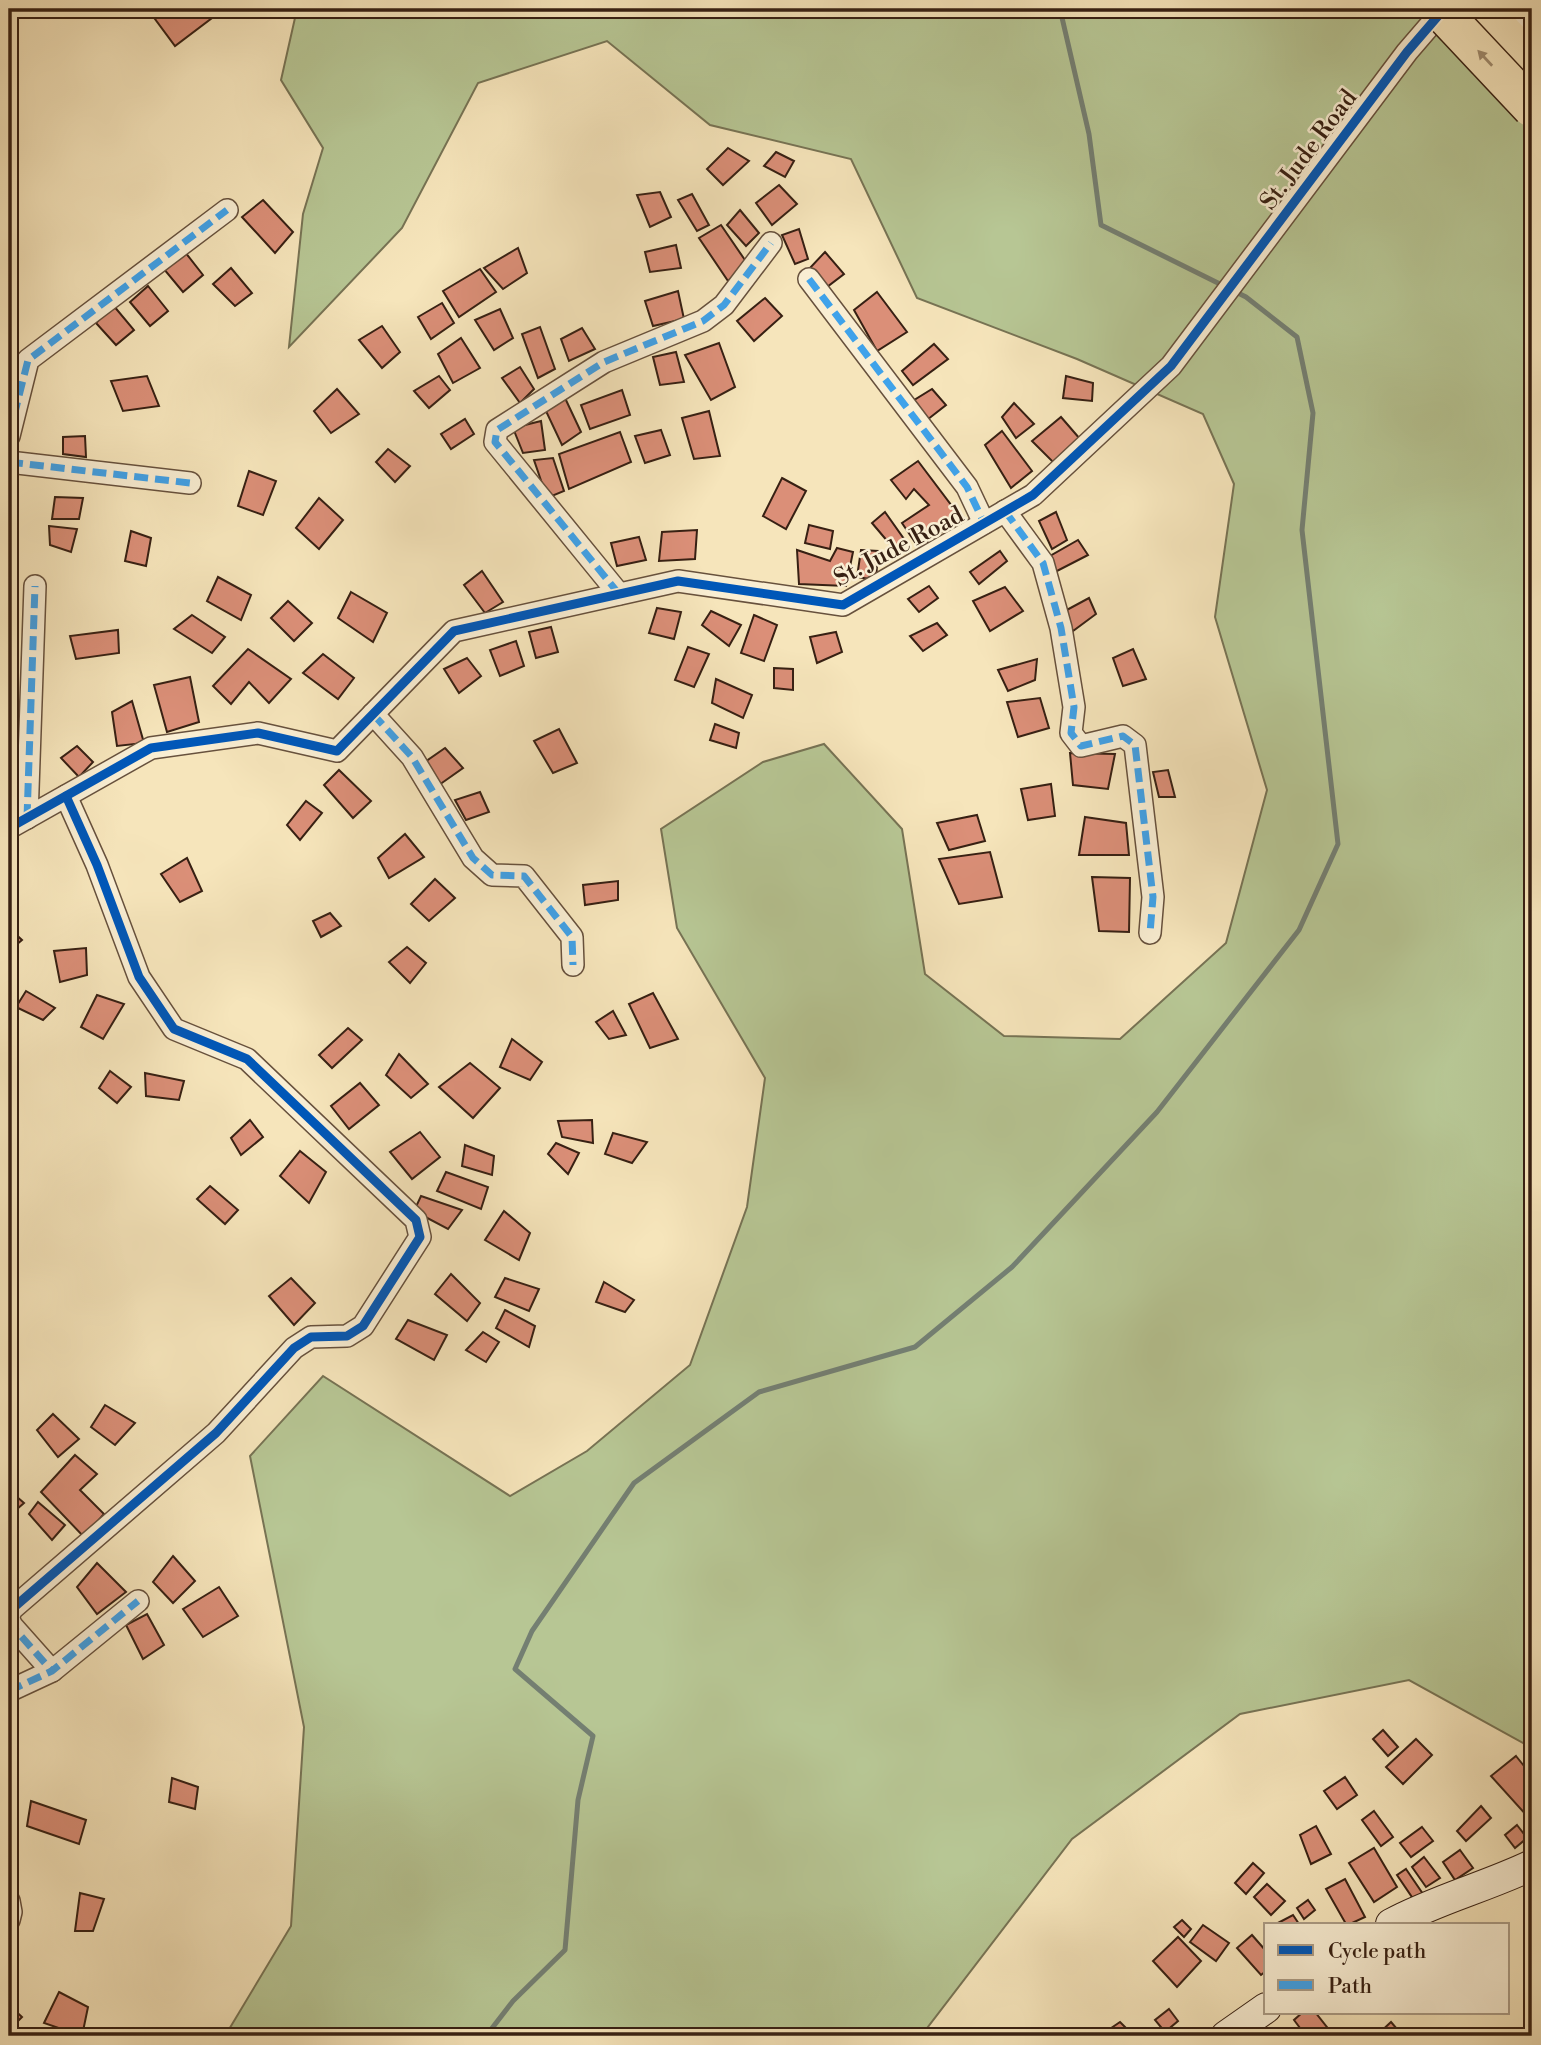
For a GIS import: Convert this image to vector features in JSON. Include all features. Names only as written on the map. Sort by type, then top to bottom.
[{"type":"highway","points":[[1439,9],[1532,108]]},
{"type":"highway","points":[[1480,9],[1532,64]]},
{"type":"street","name":"St. Jude Road","points":[[18,823],[151,748],[258,733],[337,751],[454,631],[678,581],[843,605],[1033,495],[1171,366],[1407,52],[1444,9]]},
{"type":"street","points":[[1508,9],[1532,33]]},
{"type":"street","points":[[9,436],[28,360],[226,210]]},
{"type":"street","points":[[619,594],[495,442],[497,430],[604,362],[703,321],[724,305],[771,243]]},
{"type":"street","points":[[809,279],[967,487],[984,523]]},
{"type":"street","points":[[9,461],[190,483]]},
{"type":"street","points":[[1005,511],[1043,562],[1063,641],[1074,707],[1071,733],[1081,746],[1123,736],[1135,746],[1153,897],[1150,933]]},
{"type":"street","points":[[18,823],[35,586]]},
{"type":"street","points":[[373,714],[412,757],[472,858],[492,875],[524,876],[572,937],[573,965]]},
{"type":"street","points":[[52,1671],[9,1618],[12,1609],[216,1433],[294,1348],[311,1337],[347,1336],[363,1326],[420,1237],[416,1220],[247,1059],[174,1029],[139,977],[97,865],[66,796]]},
{"type":"street","points":[[9,1691],[52,1671],[138,1601]]},
{"type":"street","points":[[1393,1923],[1532,1865]]},
{"type":"street","points":[[9,1901],[9,1920]]},
{"type":"street","points":[[1226,2036],[1264,2009]]},
{"type":"green space","points":[[297,9],[1532,9],[1532,1748],[1409,1680],[1240,1714],[1072,1839],[921,2036],[225,2036],[291,1926],[304,1727],[250,1456],[323,1376],[510,1496],[587,1451],[690,1365],[747,1207],[765,1078],[677,928],[661,829],[763,762],[824,744],[902,829],[925,974],[1004,1036],[1120,1039],[1226,943],[1267,790],[1215,617],[1234,484],[1203,414],[1077,359],[917,298],[851,159],[710,125],[607,41],[478,83],[402,228],[289,347],[303,214],[323,148],[281,80]]},
{"type":"building","points":[[172,9],[205,9],[212,18],[175,46],[155,19]]},
{"type":"building","points":[[728,148],[749,161],[723,185],[707,169]]},
{"type":"building","points":[[776,152],[794,161],[785,177],[764,166]]},
{"type":"building","points":[[779,185],[797,204],[772,225],[756,203]]},
{"type":"building","points":[[660,192],[671,217],[650,227],[637,195]]},
{"type":"building","points":[[692,194],[709,225],[697,231],[678,200]]},
{"type":"building","points":[[263,200],[293,232],[275,253],[242,217]]},
{"type":"building","points":[[740,210],[759,233],[746,246],[727,225]]},
{"type":"building","points":[[721,225],[747,263],[728,281],[699,238]]},
{"type":"building","points":[[799,229],[808,259],[795,264],[782,235]]},
{"type":"building","points":[[676,245],[681,268],[650,272],[645,252]]},
{"type":"building","points":[[518,248],[527,273],[503,289],[484,268]]},
{"type":"building","points":[[185,252],[203,275],[183,292],[163,268]]},
{"type":"building","points":[[825,252],[844,274],[823,290],[808,270]]},
{"type":"building","points":[[231,268],[252,293],[235,306],[213,284]]},
{"type":"building","points":[[480,269],[496,292],[459,317],[443,291]]},
{"type":"building","points":[[148,286],[168,311],[150,326],[130,302]]},
{"type":"building","points":[[678,291],[684,319],[653,326],[645,301]]},
{"type":"building","points":[[877,292],[907,332],[877,351],[854,310]]},
{"type":"building","points":[[765,298],[782,316],[754,341],[737,321]]},
{"type":"building","points":[[442,303],[454,323],[431,339],[418,317]]},
{"type":"building","points":[[113,305],[134,330],[116,345],[96,323]]},
{"type":"building","points":[[500,309],[513,338],[494,350],[475,320]]},
{"type":"building","points":[[382,326],[400,352],[382,368],[359,340]]},
{"type":"building","points":[[540,327],[555,369],[538,378],[522,334]]},
{"type":"building","points":[[582,328],[595,349],[569,361],[561,339]]},
{"type":"building","points":[[461,338],[480,368],[453,383],[438,354]]},
{"type":"building","points":[[719,343],[735,387],[711,400],[685,355]]},
{"type":"building","points":[[934,344],[948,359],[913,385],[902,371]]},
{"type":"building","points":[[676,352],[684,382],[660,385],[653,357]]},
{"type":"building","points":[[520,367],[534,389],[520,403],[502,378]]},
{"type":"building","points":[[147,376],[159,406],[123,411],[111,381]]},
{"type":"building","points":[[439,376],[450,390],[429,408],[414,391]]},
{"type":"building","points":[[1066,376],[1093,383],[1092,401],[1063,398]]},
{"type":"building","points":[[337,389],[359,414],[331,433],[314,411]]},
{"type":"building","points":[[932,389],[946,405],[927,420],[911,402]]},
{"type":"building","points":[[622,390],[630,415],[590,429],[581,405]]},
{"type":"building","points":[[565,398],[581,432],[562,445],[545,409]]},
{"type":"building","points":[[1014,403],[1034,424],[1016,438],[1002,417]]},
{"type":"building","points":[[709,411],[720,456],[694,459],[682,418]]},
{"type":"building","points":[[1061,417],[1080,439],[1053,462],[1032,441]]},
{"type":"building","points":[[465,419],[474,434],[451,449],[441,434]]},
{"type":"building","points":[[541,421],[545,450],[523,453],[513,428]]},
{"type":"building","points":[[661,430],[670,455],[645,463],[635,436]]},
{"type":"building","points":[[1002,431],[1032,471],[1011,488],[985,445]]},
{"type":"building","points":[[620,432],[631,462],[569,489],[559,454]]},
{"type":"building","points":[[85,436],[86,457],[63,454],[63,437]]},
{"type":"building","points":[[388,449],[410,466],[395,482],[376,462]]},
{"type":"building","points":[[553,458],[564,491],[547,498],[534,460]]},
{"type":"building","points":[[918,461],[961,518],[919,548],[902,523],[929,505],[914,489],[906,499],[891,480]]},
{"type":"building","points":[[249,471],[276,481],[263,515],[238,506]]},
{"type":"building","points":[[782,478],[806,491],[786,529],[763,516]]},
{"type":"building","points":[[55,497],[83,498],[79,519],[52,519]]},
{"type":"building","points":[[319,498],[343,520],[319,549],[296,528]]},
{"type":"building","points":[[885,512],[904,539],[894,549],[872,523]]},
{"type":"building","points":[[1056,512],[1067,540],[1052,549],[1039,521]]},
{"type":"building","points":[[809,525],[833,531],[830,549],[805,543]]},
{"type":"building","points":[[49,526],[77,529],[71,552],[50,545]]},
{"type":"building","points":[[697,530],[695,559],[659,561],[662,532]]},
{"type":"building","points":[[131,531],[151,538],[146,566],[125,561]]},
{"type":"building","points":[[639,537],[646,560],[617,566],[611,543]]},
{"type":"building","points":[[1078,540],[1088,555],[1055,572],[1050,556]]},
{"type":"building","points":[[837,548],[853,552],[846,586],[799,584],[797,550],[830,561]]},
{"type":"building","points":[[861,550],[878,551],[876,580],[857,577]]},
{"type":"building","points":[[1000,551],[1007,561],[979,584],[970,572]]},
{"type":"building","points":[[482,571],[503,602],[485,613],[464,585]]},
{"type":"building","points":[[218,577],[251,595],[241,620],[207,601]]},
{"type":"building","points":[[929,586],[938,598],[919,612],[908,599]]},
{"type":"building","points":[[1005,587],[1023,611],[990,631],[973,601]]},
{"type":"building","points":[[351,592],[387,613],[373,642],[338,618]]},
{"type":"building","points":[[1089,598],[1096,614],[1073,631],[1063,612]]},
{"type":"building","points":[[288,601],[312,623],[294,641],[271,618]]},
{"type":"building","points":[[657,608],[681,612],[674,639],[649,633]]},
{"type":"building","points":[[711,611],[741,625],[729,646],[702,625]]},
{"type":"building","points":[[192,615],[225,637],[212,653],[174,629]]},
{"type":"building","points":[[754,615],[777,625],[764,661],[741,653]]},
{"type":"building","points":[[937,623],[947,635],[923,651],[910,636]]},
{"type":"building","points":[[551,627],[558,652],[536,658],[529,632]]},
{"type":"building","points":[[118,630],[119,653],[76,659],[70,636]]},
{"type":"building","points":[[836,632],[842,652],[817,663],[810,637]]},
{"type":"building","points":[[516,641],[524,666],[500,676],[490,650]]},
{"type":"building","points":[[688,647],[709,654],[694,687],[675,680]]},
{"type":"building","points":[[248,649],[291,679],[269,703],[249,682],[231,704],[213,686]]},
{"type":"building","points":[[1133,649],[1146,679],[1123,686],[1113,658]]},
{"type":"building","points":[[323,654],[354,678],[338,699],[303,673]]},
{"type":"building","points":[[467,658],[481,676],[459,693],[444,669]]},
{"type":"building","points":[[1037,659],[1035,680],[1008,691],[998,670]]},
{"type":"building","points":[[774,668],[793,669],[793,690],[774,688]]},
{"type":"building","points":[[190,677],[199,722],[167,732],[154,685]]},
{"type":"building","points":[[716,679],[752,695],[743,718],[712,703]]},
{"type":"building","points":[[1040,698],[1049,728],[1018,737],[1007,702]]},
{"type":"building","points":[[132,701],[144,743],[117,746],[112,712]]},
{"type":"building","points":[[715,724],[739,733],[736,748],[710,740]]},
{"type":"building","points":[[559,729],[577,763],[553,773],[534,741]]},
{"type":"building","points":[[77,746],[93,762],[79,777],[61,758]]},
{"type":"building","points":[[445,748],[463,768],[439,785],[422,764]]},
{"type":"building","points":[[1070,753],[1115,754],[1108,789],[1073,785]]},
{"type":"building","points":[[339,770],[371,801],[353,818],[324,785]]},
{"type":"building","points":[[1168,770],[1175,797],[1159,797],[1153,772]]},
{"type":"building","points":[[1051,784],[1055,816],[1028,820],[1021,789]]},
{"type":"building","points":[[480,792],[489,812],[466,820],[455,800]]},
{"type":"building","points":[[306,801],[322,813],[300,840],[287,825]]},
{"type":"building","points":[[977,815],[985,841],[949,850],[937,823]]},
{"type":"building","points":[[1085,817],[1126,823],[1129,855],[1079,855]]},
{"type":"building","points":[[405,834],[424,857],[389,878],[378,858]]},
{"type":"building","points":[[990,852],[1002,897],[959,904],[939,859]]},
{"type":"building","points":[[187,858],[202,891],[180,902],[161,874]]},
{"type":"building","points":[[1092,877],[1130,878],[1129,932],[1099,931]]},
{"type":"building","points":[[435,879],[455,898],[429,921],[411,904]]},
{"type":"building","points":[[618,881],[618,900],[585,905],[583,885]]},
{"type":"building","points":[[330,913],[341,926],[321,937],[313,921]]},
{"type":"building","points":[[9,928],[22,940],[9,951]]},
{"type":"building","points":[[407,947],[426,963],[410,983],[389,962]]},
{"type":"building","points":[[86,948],[87,975],[60,982],[54,951]]},
{"type":"building","points":[[26,991],[55,1008],[43,1020],[16,1007]]},
{"type":"building","points":[[653,993],[678,1039],[650,1048],[629,1004]]},
{"type":"building","points":[[97,995],[124,1004],[103,1039],[81,1027]]},
{"type":"building","points":[[613,1011],[626,1035],[609,1039],[596,1022]]},
{"type":"building","points":[[348,1028],[362,1040],[332,1068],[319,1055]]},
{"type":"building","points":[[512,1039],[542,1062],[530,1080],[500,1067]]},
{"type":"building","points":[[399,1054],[428,1084],[411,1098],[386,1075]]},
{"type":"building","points":[[470,1063],[500,1088],[473,1118],[439,1087]]},
{"type":"building","points":[[110,1071],[131,1087],[117,1103],[99,1088]]},
{"type":"building","points":[[145,1073],[184,1081],[179,1100],[146,1096]]},
{"type":"building","points":[[360,1083],[379,1105],[349,1129],[331,1106]]},
{"type":"building","points":[[250,1120],[263,1137],[241,1155],[231,1138]]},
{"type":"building","points":[[592,1120],[593,1143],[562,1137],[558,1121]]},
{"type":"building","points":[[420,1132],[440,1157],[412,1179],[390,1152]]},
{"type":"building","points":[[613,1133],[647,1142],[632,1163],[605,1154]]},
{"type":"building","points":[[556,1143],[579,1153],[568,1174],[548,1154]]},
{"type":"building","points":[[465,1145],[494,1156],[492,1175],[462,1166]]},
{"type":"building","points":[[300,1151],[326,1172],[309,1203],[280,1176]]},
{"type":"building","points":[[446,1172],[488,1187],[481,1209],[437,1191]]},
{"type":"building","points":[[210,1186],[238,1210],[225,1224],[197,1199]]},
{"type":"building","points":[[421,1196],[462,1210],[448,1229],[414,1211]]},
{"type":"building","points":[[504,1211],[530,1233],[519,1260],[485,1240]]},
{"type":"building","points":[[451,1274],[480,1303],[467,1321],[435,1294]]},
{"type":"building","points":[[291,1278],[315,1303],[294,1325],[269,1296]]},
{"type":"building","points":[[505,1278],[539,1289],[529,1311],[495,1297]]},
{"type":"building","points":[[604,1282],[634,1300],[625,1312],[596,1302]]},
{"type":"building","points":[[505,1310],[535,1326],[529,1347],[496,1328]]},
{"type":"building","points":[[408,1320],[447,1335],[434,1360],[396,1339]]},
{"type":"building","points":[[483,1332],[499,1342],[486,1362],[466,1350]]},
{"type":"building","points":[[105,1405],[135,1423],[115,1445],[91,1427]]},
{"type":"building","points":[[53,1414],[79,1439],[58,1457],[37,1430]]},
{"type":"building","points":[[75,1455],[97,1474],[80,1490],[104,1514],[84,1537],[41,1492]]},
{"type":"building","points":[[9,1490],[24,1503],[9,1516]]},
{"type":"building","points":[[38,1502],[65,1525],[52,1540],[29,1514]]},
{"type":"building","points":[[173,1556],[195,1581],[173,1603],[153,1582]]},
{"type":"building","points":[[97,1563],[126,1592],[97,1614],[77,1587]]},
{"type":"building","points":[[219,1587],[238,1616],[203,1637],[183,1609]]},
{"type":"building","points":[[147,1614],[164,1645],[143,1659],[126,1625]]},
{"type":"building","points":[[1383,1730],[1398,1747],[1388,1756],[1373,1739]]},
{"type":"building","points":[[1416,1739],[1432,1755],[1403,1784],[1386,1767]]},
{"type":"building","points":[[1516,1756],[1532,1776],[1532,1813],[1528,1817],[1491,1776]]},
{"type":"building","points":[[1345,1777],[1357,1795],[1337,1809],[1324,1791]]},
{"type":"building","points":[[172,1778],[198,1787],[195,1809],[169,1802]]},
{"type":"building","points":[[31,1801],[86,1820],[79,1844],[27,1826]]},
{"type":"building","points":[[1481,1806],[1491,1818],[1466,1841],[1457,1831]]},
{"type":"building","points":[[1374,1811],[1393,1837],[1381,1846],[1362,1820]]},
{"type":"building","points":[[1517,1825],[1527,1838],[1515,1848],[1505,1835]]},
{"type":"building","points":[[1316,1826],[1331,1854],[1311,1864],[1300,1835]]},
{"type":"building","points":[[1422,1827],[1433,1841],[1411,1857],[1400,1843]]},
{"type":"building","points":[[1374,1848],[1397,1887],[1374,1902],[1349,1863]]},
{"type":"building","points":[[1460,1850],[1473,1868],[1455,1880],[1443,1862]]},
{"type":"building","points":[[1424,1857],[1440,1878],[1426,1887],[1412,1867]]},
{"type":"building","points":[[1253,1863],[1264,1873],[1246,1894],[1235,1883]]},
{"type":"building","points":[[1406,1869],[1423,1894],[1414,1900],[1397,1875]]},
{"type":"building","points":[[1345,1879],[1365,1917],[1345,1923],[1326,1889]]},
{"type":"building","points":[[1267,1884],[1285,1901],[1271,1915],[1254,1897]]},
{"type":"building","points":[[80,1893],[104,1899],[93,1931],[75,1931]]},
{"type":"building","points":[[1308,1900],[1315,1910],[1304,1919],[1297,1908]]},
{"type":"building","points":[[1293,1915],[1298,1923],[1278,1923]]},
{"type":"building","points":[[1182,1920],[1191,1929],[1184,1937],[1174,1927]]},
{"type":"building","points":[[1203,1925],[1229,1943],[1216,1961],[1190,1942]]},
{"type":"building","points":[[1252,1935],[1264,1949],[1264,1973],[1261,1975],[1237,1948]]},
{"type":"building","points":[[1178,1937],[1201,1961],[1177,1987],[1153,1961]]},
{"type":"building","points":[[59,1992],[88,2007],[82,2036],[44,2023]]},
{"type":"building","points":[[9,2005],[22,2017],[9,2030]]},
{"type":"building","points":[[1169,2009],[1178,2021],[1165,2032],[1155,2020]]},
{"type":"building","points":[[1301,2014],[1317,2014],[1334,2036],[1306,2036],[1294,2020]]},
{"type":"building","points":[[1120,2022],[1134,2036],[1101,2035]]},
{"type":"building","points":[[1391,2022],[1403,2036],[1376,2036]]},
{"type":"waterway","points":[[1060,9],[1089,134],[1101,225],[1224,286]]},
{"type":"waterway","points":[[486,2036],[513,2001],[565,1950],[578,1800],[593,1736],[515,1669],[532,1631],[634,1483],[759,1392],[915,1347],[1012,1267],[1157,1112],[1299,930],[1338,844],[1302,530],[1313,413],[1297,337],[1246,297],[1232,290]]},
{"type":"marked path","points":[[9,436],[28,360],[227,210]]},
{"type":"marked path","points":[[619,594],[495,442],[497,430],[604,362],[703,321],[724,305],[771,243]]},
{"type":"marked path","points":[[809,279],[967,487],[984,523]]},
{"type":"marked path","points":[[9,462],[190,483]]},
{"type":"marked path","points":[[1005,511],[1043,563],[1061,628],[1074,707],[1071,733],[1081,746],[1123,736],[1135,745],[1153,897],[1150,933]]},
{"type":"marked path","points":[[27,818],[35,586]]},
{"type":"marked path","points":[[373,714],[412,757],[473,858],[492,875],[524,876],[572,937],[573,965]]},
{"type":"marked path","points":[[9,1691],[52,1671],[138,1601]]},
{"type":"marked path","points":[[9,1620],[52,1671]]},
{"type":"cycle path","points":[[9,828],[151,748],[258,733],[337,751],[454,631],[678,581],[843,605],[1033,495],[1171,366],[1407,52],[1444,9]]},
{"type":"cycle path","points":[[9,1615],[12,1609],[216,1433],[294,1348],[311,1337],[347,1336],[363,1326],[420,1237],[416,1220],[247,1059],[174,1029],[139,977],[97,865],[66,796]]}]
